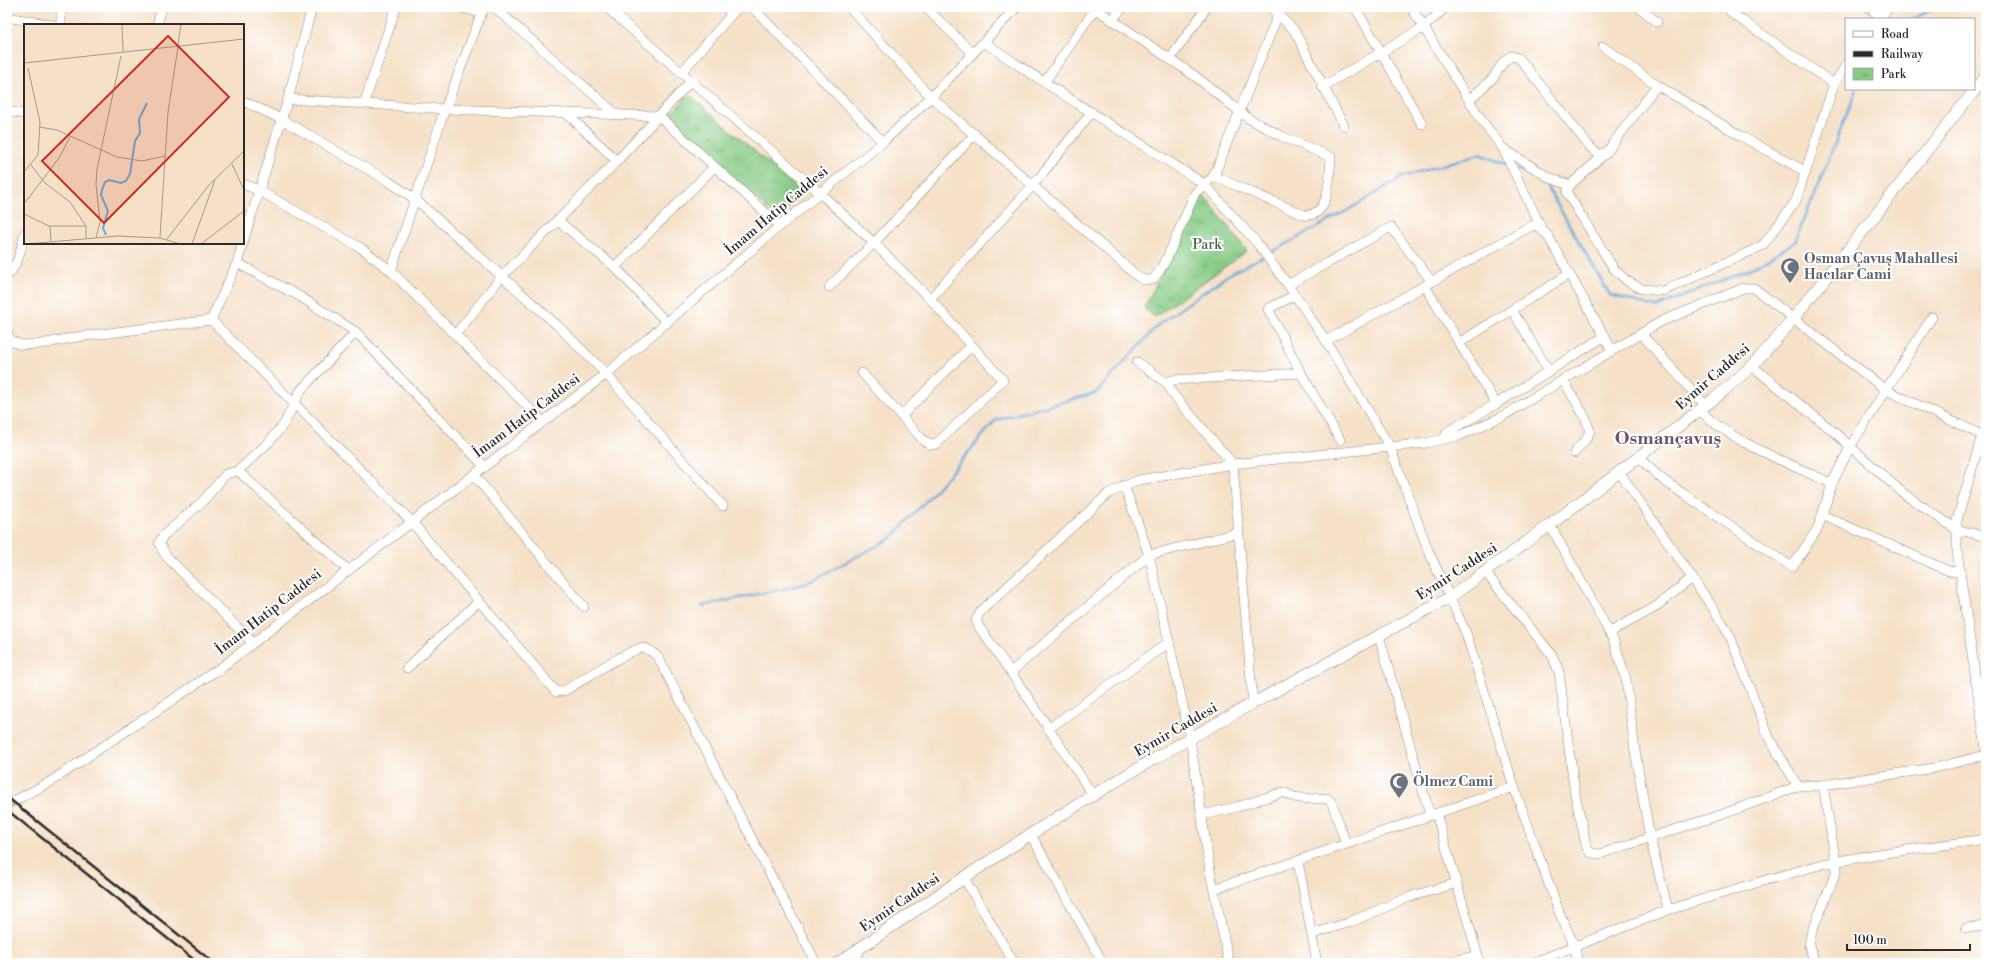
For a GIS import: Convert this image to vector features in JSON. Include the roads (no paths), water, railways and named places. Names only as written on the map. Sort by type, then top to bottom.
[{"type":"main road","name":"Eymir Caddesi","points":[[1975,90],[1986,76]]},
{"type":"main road","name":"Eymir Caddesi","points":[[838,963],[964,878],[1093,795],[1190,738],[1450,598],[1620,473],[1703,408],[1752,366],[1793,318],[1975,90]]},
{"type":"street","points":[[61,7],[62,24]]},
{"type":"street","points":[[157,24],[162,7]]},
{"type":"street","points":[[244,239],[258,190],[288,99],[312,7]]},
{"type":"street","points":[[364,104],[396,7]]},
{"type":"street","points":[[391,270],[445,109],[483,10],[458,7]]},
{"type":"street","points":[[494,7],[617,115]]},
{"type":"street","points":[[606,7],[821,194],[874,243],[930,299],[1003,380],[936,444],[930,445],[922,439],[862,374]]},
{"type":"street","points":[[681,73],[735,10],[725,7]]},
{"type":"street","points":[[752,7],[883,142]]},
{"type":"street","points":[[849,7],[931,97],[1034,184],[1143,280],[1152,280],[1160,272],[1195,193],[1214,176],[1241,112],[1280,10]]},
{"type":"street","points":[[925,7],[973,53]]},
{"type":"street","name":"İmam Hatip Caddesi","points":[[16,800],[50,782],[222,666],[347,569],[485,467],[606,374],[780,226],[883,142],[931,97],[1017,7]]},
{"type":"street","points":[[1112,20],[1123,7]]},
{"type":"street","points":[[1170,58],[1207,7]]},
{"type":"street","points":[[1270,7],[1280,10],[1294,30],[1322,87],[1344,126]]},
{"type":"street","points":[[1355,7],[1422,124]]},
{"type":"street","points":[[1411,7],[1492,136],[1502,147],[1550,178],[1570,185]]},
{"type":"street","points":[[1322,87],[1424,28],[1446,7]]},
{"type":"street","points":[[1639,7],[1657,22]]},
{"type":"street","points":[[1729,7],[1730,12],[1834,84]]},
{"type":"street","points":[[1868,7],[1880,18],[1890,7]]},
{"type":"street","points":[[1044,82],[1094,8],[1170,58],[1241,112],[1281,136],[1331,157],[1327,197],[1317,212],[1310,216],[1304,215],[1214,176]]},
{"type":"street","points":[[7,17],[47,24]]},
{"type":"street","points":[[984,42],[1204,184],[1272,262],[1326,341],[1390,447],[1428,550],[1466,633],[1514,787],[1560,912],[1574,945],[1578,963]]},
{"type":"street","points":[[1603,47],[1657,85],[1741,136],[1806,172]]},
{"type":"street","points":[[1469,100],[1493,78],[1504,61],[1511,56],[1519,58],[1589,146],[1598,154],[1606,152]]},
{"type":"street","points":[[1657,85],[1606,152],[1570,185],[1567,193],[1614,268],[1627,281],[1642,289],[1663,291],[1763,246],[1796,201],[1834,84],[1845,67]]},
{"type":"street","points":[[456,334],[501,277],[617,161],[690,81]]},
{"type":"street","points":[[288,99],[445,109],[659,116],[780,226]]},
{"type":"street","points":[[244,101],[281,119],[388,181],[415,199],[501,277],[558,326],[606,374],[723,506]]},
{"type":"street","points":[[7,111],[24,114]]},
{"type":"street","points":[[930,299],[1034,184],[1092,112]]},
{"type":"street","points":[[566,113],[617,161]]},
{"type":"street","points":[[829,287],[874,243],[975,134]]},
{"type":"street","points":[[1502,147],[1542,229],[1612,350]]},
{"type":"street","points":[[615,268],[714,167]]},
{"type":"street","points":[[244,184],[258,190],[361,248],[391,270],[543,422]]},
{"type":"street","points":[[557,220],[615,268],[667,323]]},
{"type":"street","points":[[1326,341],[1531,226],[1537,226],[1542,229]]},
{"type":"street","points":[[1288,284],[1392,227],[1428,284],[1459,343],[1496,404]]},
{"type":"street","points":[[7,276],[14,269],[20,254],[24,237]]},
{"type":"street","points":[[210,320],[237,263],[243,244]]},
{"type":"street","points":[[237,263],[299,296],[356,332],[485,467]]},
{"type":"street","points":[[1459,343],[1569,274]]},
{"type":"street","points":[[1093,795],[1048,729],[1012,671],[979,627],[976,620],[977,616],[1109,493],[1124,485],[1139,480],[1233,464],[1390,447],[1461,435],[1484,426],[1662,321],[1744,288],[1754,288],[1886,390],[1984,436],[1957,520],[1956,529],[1960,572],[1986,749]]},
{"type":"street","points":[[1295,295],[1268,310],[1301,373],[1340,440]]},
{"type":"street","points":[[1512,310],[1550,371]]},
{"type":"street","points":[[1639,458],[1663,480],[1792,567],[1818,528],[1832,484],[1850,447],[1932,317]]},
{"type":"street","points":[[7,332],[11,341],[21,345],[41,344],[77,337],[210,320]]},
{"type":"street","points":[[210,320],[292,404],[411,521],[556,692],[564,690],[629,653],[642,648],[650,650],[658,657],[816,963]]},
{"type":"street","points":[[252,642],[166,556],[159,543],[163,536],[202,502],[226,474],[238,471],[269,442],[284,424],[292,404],[301,390],[356,332]]},
{"type":"street","points":[[1641,334],[1703,408],[1711,420],[1738,438],[1832,484]]},
{"type":"street","points":[[1444,439],[1447,432],[1496,404],[1605,336]]},
{"type":"street","points":[[901,416],[972,346]]},
{"type":"street","points":[[1136,362],[1168,384],[1171,392],[1233,464],[1237,533],[1253,704]]},
{"type":"street","points":[[1752,366],[1904,494],[1956,529],[1986,537]]},
{"type":"street","points":[[1168,384],[1172,380],[1301,373]]},
{"type":"street","points":[[1563,380],[1585,417],[1590,431],[1586,439],[1574,453]]},
{"type":"street","points":[[238,471],[347,569]]},
{"type":"street","points":[[1620,473],[1730,636],[1770,740],[1798,786]]},
{"type":"street","points":[[474,475],[584,607]]},
{"type":"street","points":[[1124,485],[1149,555],[1169,642],[1190,738],[1214,889],[1229,963]]},
{"type":"street","points":[[1822,515],[1949,571],[1960,572]]},
{"type":"street","points":[[1550,525],[1610,632],[1626,679],[1634,750],[1650,838],[1668,910]]},
{"type":"street","points":[[1012,671],[1149,555],[1237,533]]},
{"type":"street","points":[[1486,573],[1552,656],[1559,672],[1575,794],[1587,849],[1591,853],[1600,854],[1650,838],[1726,813],[1798,786],[1823,785],[1934,768],[1986,755]]},
{"type":"street","points":[[1610,632],[1654,608],[1692,578]]},
{"type":"street","points":[[407,668],[479,601]]},
{"type":"street","points":[[1379,636],[1433,814],[1457,883],[1479,959],[1445,963]]},
{"type":"street","points":[[1048,729],[1169,642]]},
{"type":"street","points":[[1975,681],[1986,683]]},
{"type":"street","points":[[1815,963],[1809,946],[1811,934],[1818,912],[1837,870],[1823,785]]},
{"type":"street","points":[[1214,889],[1514,787]]},
{"type":"street","points":[[1202,815],[1237,807],[1282,792],[1294,797],[1310,799],[1327,798],[1332,804],[1346,844]]},
{"type":"street","points":[[1031,835],[1103,963]]},
{"type":"street","points":[[1532,963],[1574,945],[1619,930],[1668,910],[1759,882],[1836,862],[1986,839]]},
{"type":"street","points":[[1298,861],[1317,963]]},
{"type":"street","points":[[964,878],[1014,963]]},
{"type":"street","points":[[1312,934],[1348,923],[1409,897],[1457,883]]},
{"type":"street","points":[[1966,928],[1986,926]]},
{"type":"street","points":[[855,963],[860,948]]},
{"type":"waterway","points":[[1915,18],[1937,7]]},
{"type":"waterway","points":[[1516,169],[1543,180],[1610,295],[1657,307],[1750,269],[1795,242],[1857,90]]},
{"type":"waterway","points":[[1268,254],[1350,209],[1402,177],[1479,154],[1507,165]]},
{"type":"waterway","points":[[702,606],[805,584],[890,539],[927,500],[996,420],[1096,393],[1159,324],[1228,275],[1264,256]]},
{"type":"tunnel","points":[[7,806],[16,800]]},
{"type":"railway","points":[[7,797],[214,963]]},
{"type":"railway","points":[[7,810],[198,963]]},
{"type":"place","name":"Osman Çavuş Mahallesi Hacılar Cami","points":[[1790,284]]},
{"type":"place","name":"Ölmez Cami","points":[[1399,799]]},
{"type":"district","name":"Osmançavuş","points":[[1668,438]]},
{"type":"park label","name":"Park","points":[[1207,245]]}]
